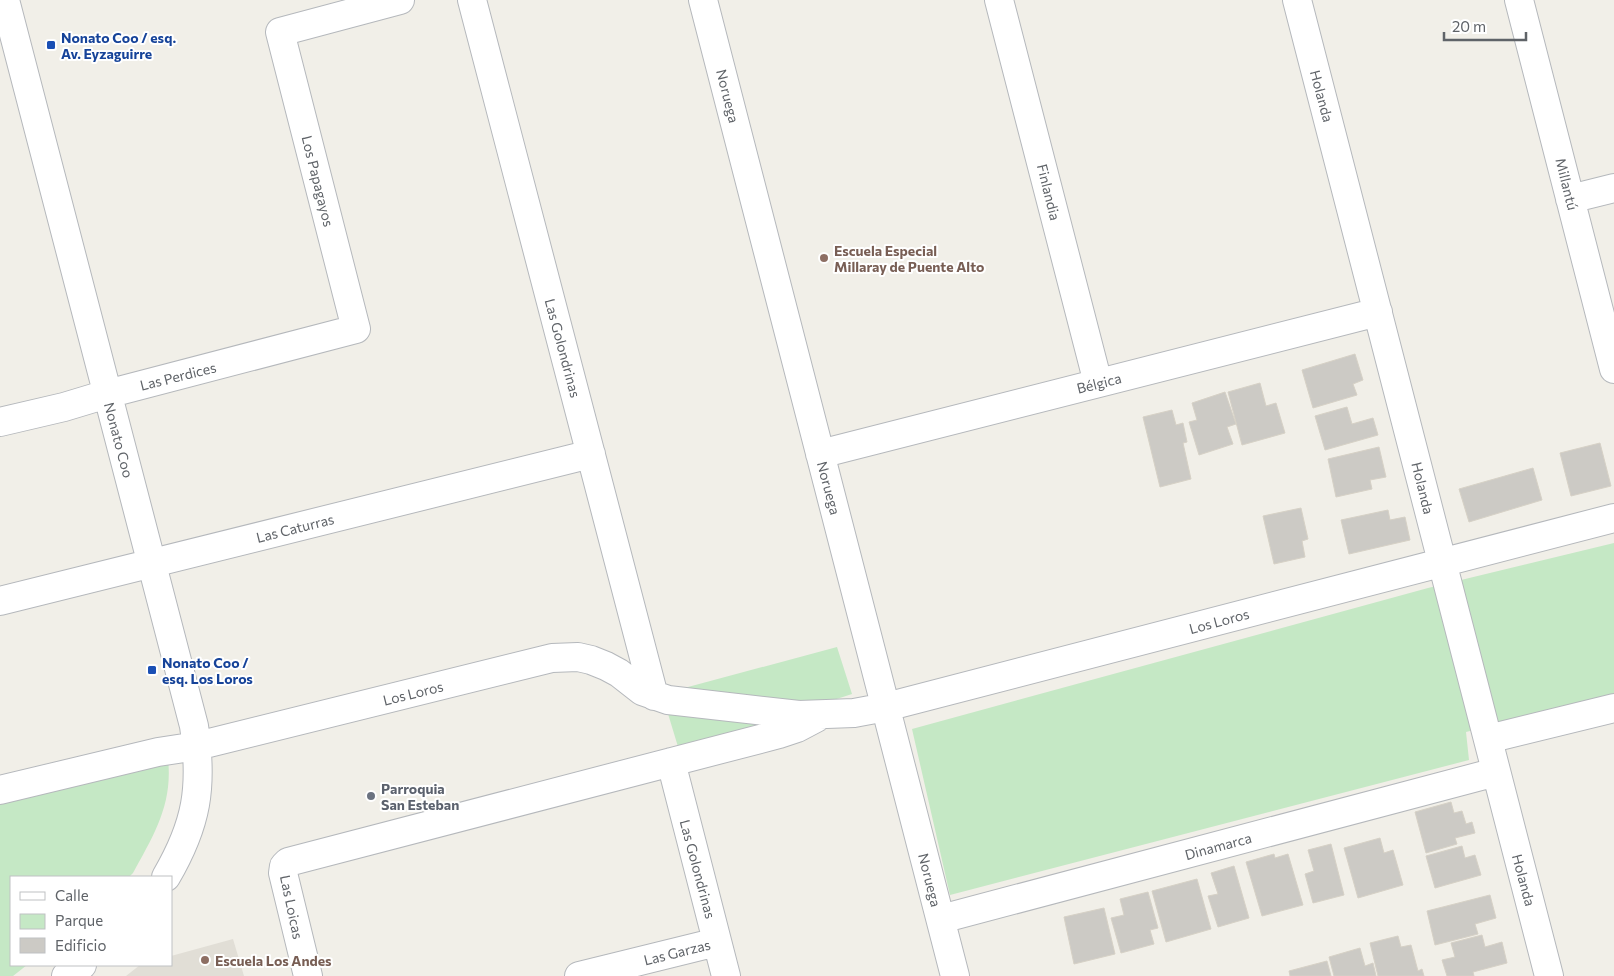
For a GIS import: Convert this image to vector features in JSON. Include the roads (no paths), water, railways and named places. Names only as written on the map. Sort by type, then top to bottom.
[{"type":"street","name":"Nonato Coo","points":[[5,0],[194,726],[198,779],[196,805],[183,846],[167,876]]},
{"type":"street","name":"Los Papagayos","points":[[356,329],[280,32],[400,0]]},
{"type":"street","name":"Las Golondrinas","points":[[472,0],[654,696]]},
{"type":"street","name":"Noruega","points":[[703,0],[955,976]]},
{"type":"street","name":"Finlandia","points":[[999,0],[1098,383]]},
{"type":"street","name":"Holanda","points":[[1297,0],[1549,976]]},
{"type":"street","name":"Millantú","points":[[1519,0],[1614,369]]},
{"type":"street","points":[[1570,199],[1614,188]]},
{"type":"street","name":"Bélgica","points":[[820,454],[1378,312]]},
{"type":"street","name":"Las Perdices","points":[[0,422],[64,407],[356,329]]},
{"type":"street","name":"Las Caturras","points":[[0,601],[590,454]]},
{"type":"street","name":"Los Loros","points":[[0,790],[158,752],[197,746],[558,658],[578,657],[606,666],[619,673],[632,684],[654,696],[668,700],[777,713],[822,715],[886,708],[1614,518]]},
{"type":"street","points":[[1488,739],[1614,708]]},
{"type":"street","name":"Los Loros","points":[[284,866],[293,860],[780,734],[797,728],[822,715]]},
{"type":"street","name":"Las Golondrinas","points":[[671,762],[726,976]]},
{"type":"street","name":"Dinamarca","points":[[940,919],[1496,772]]},
{"type":"street","name":"Las Loicas","points":[[284,866],[282,873],[308,976]]},
{"type":"street","name":"Las Garzas","points":[[578,976],[717,942]]},
{"type":"street","points":[[66,976],[81,966]]},
{"type":"place","name":"Nonato Coo / esq. Av. Eyzaguirre","points":[[51,45]]},
{"type":"place","name":"Escuela Especial Millaray de Puente Alto","points":[[824,258]]},
{"type":"place","name":"Nonato Coo / esq. Los Loros","points":[[152,670]]},
{"type":"place","name":"Parroquia San Esteban","points":[[371,796]]},
{"type":"place","name":"Escuela Los Andes","points":[[205,960]]}]
